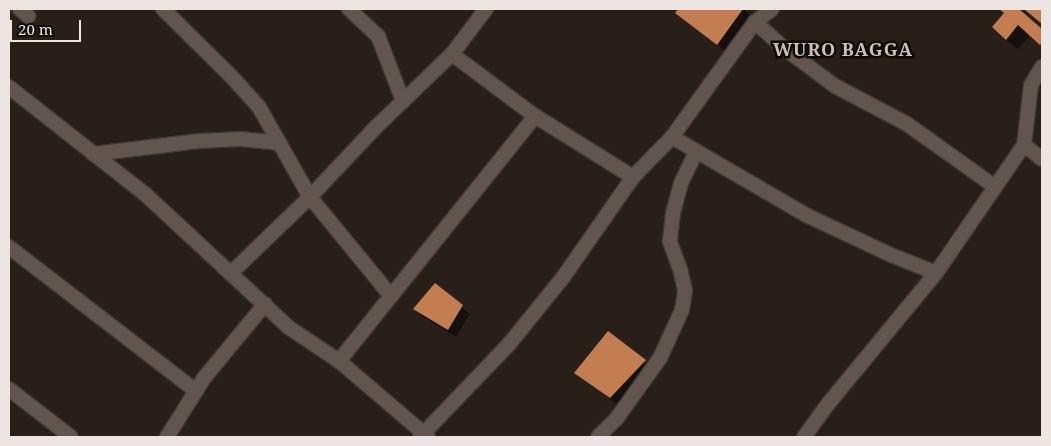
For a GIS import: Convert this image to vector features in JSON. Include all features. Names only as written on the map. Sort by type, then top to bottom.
[{"type":"street","points":[[163,9],[231,76],[259,107],[310,197],[391,296]]},
{"type":"street","points":[[349,9],[378,36],[403,101]]},
{"type":"street","points":[[232,272],[310,197],[403,101],[452,54],[486,9]]},
{"type":"street","points":[[9,88],[145,194],[232,272],[288,327],[339,361],[424,436],[510,343],[552,291],[633,177],[672,137],[755,22],[772,9]]},
{"type":"street","points":[[755,22],[784,48],[835,86],[907,124],[994,186]]},
{"type":"street","points":[[452,54],[535,116],[633,177]]},
{"type":"street","points":[[804,437],[828,404],[936,273],[1024,145],[1031,85],[1042,67]]},
{"type":"street","points":[[339,361],[535,116]]},
{"type":"street","points":[[672,137],[806,215],[891,255],[936,273]]},
{"type":"street","points":[[94,154],[199,141],[241,139],[280,143]]},
{"type":"street","points":[[1024,145],[1042,159]]},
{"type":"street","points":[[598,437],[617,418],[660,358],[682,310],[685,290],[670,241],[673,213],[681,183],[696,152]]},
{"type":"street","points":[[9,247],[196,391]]},
{"type":"street","points":[[168,437],[196,391],[265,304]]},
{"type":"street","points":[[9,389],[71,437]]},
{"type":"building","points":[[678,9],[743,9],[717,45],[675,13]]},
{"type":"building","points":[[999,9],[1019,9],[1042,29],[1042,43],[1040,45],[1018,25],[1006,40],[992,27],[1004,13]]},
{"type":"building","points":[[1024,9],[1042,9],[1042,24]]},
{"type":"building","points":[[435,283],[463,305],[448,330],[413,309]]},
{"type":"building","points":[[608,331],[646,360],[610,398],[574,373]]},
{"type":"district","name":"WURO BAGGA","points":[[843,49]]}]
